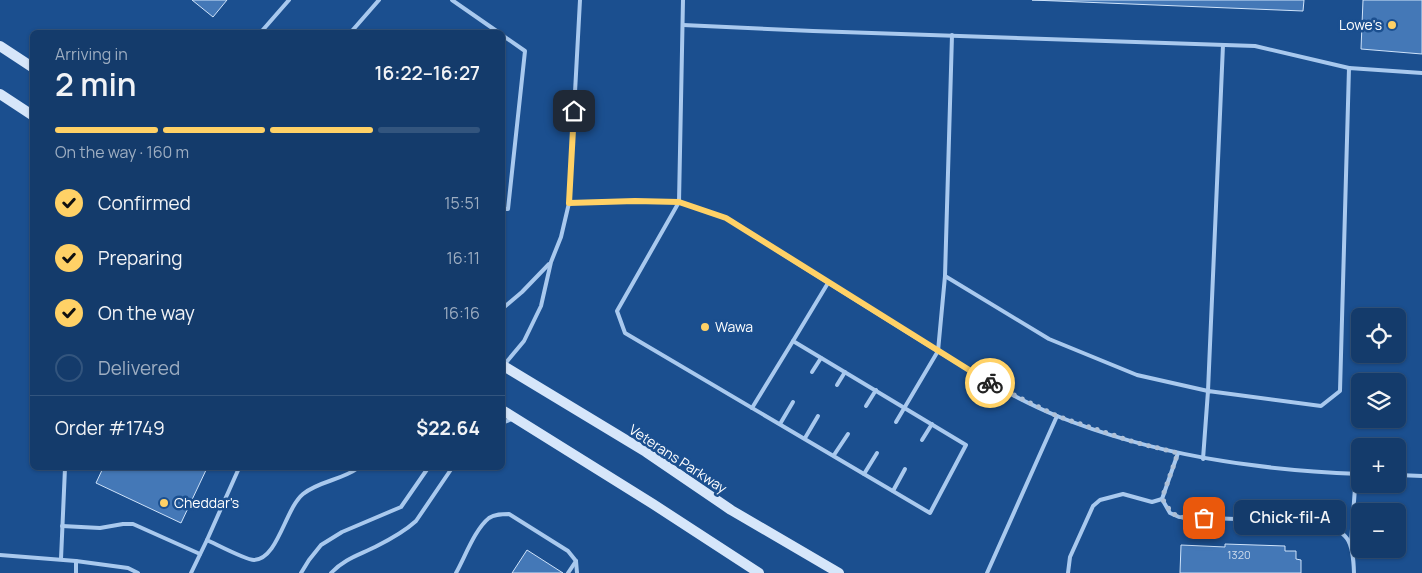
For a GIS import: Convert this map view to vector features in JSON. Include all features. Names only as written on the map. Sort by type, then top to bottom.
[{"type":"main road","points":[[0,46],[30,66]]},
{"type":"main road","points":[[0,94],[30,114]]},
{"type":"main road","name":"Veterans Parkway","points":[[505,366],[646,452],[731,510],[839,573]]},
{"type":"main road","points":[[505,412],[759,573]]},
{"type":"lane","points":[[262,30],[288,0]]},
{"type":"lane","points":[[353,30],[380,0]]},
{"type":"lane","points":[[452,0],[495,30]]},
{"type":"lane","points":[[505,363],[524,341],[541,306],[551,262],[561,237],[569,203],[580,0]]},
{"type":"lane","points":[[683,0],[679,202],[617,311],[625,333],[930,512],[966,445],[793,341]]},
{"type":"lane","points":[[683,25],[1255,46],[1350,68],[1422,73]]},
{"type":"lane","points":[[896,422],[938,351],[945,276],[952,35]]},
{"type":"lane","points":[[505,38],[525,51],[508,209],[505,209]]},
{"type":"lane","points":[[1203,459],[1208,390],[1223,45]]},
{"type":"lane","points":[[945,276],[1050,339],[1137,375],[1208,390],[1321,406],[1340,391],[1350,68]]},
{"type":"lane","points":[[569,203],[679,202],[726,218],[991,384],[1057,416],[1134,442],[1203,459],[1261,467],[1351,473]]},
{"type":"lane","points":[[505,306],[551,262]]},
{"type":"lane","points":[[752,408],[828,283]]},
{"type":"lane","points":[[812,372],[821,358]]},
{"type":"lane","points":[[837,385],[845,372]]},
{"type":"lane","points":[[866,406],[876,390]]},
{"type":"lane","points":[[780,424],[794,402]]},
{"type":"lane","points":[[805,438],[818,416]]},
{"type":"lane","points":[[987,573],[1057,416]]},
{"type":"lane","points":[[505,422],[515,417]]},
{"type":"lane","points":[[922,440],[932,424]]},
{"type":"lane","points":[[834,455],[848,434]]},
{"type":"lane","points":[[864,474],[877,453]]},
{"type":"lane","points":[[1068,573],[1070,557],[1093,506],[1100,500],[1123,494],[1152,502],[1162,498],[1178,453]]},
{"type":"lane","points":[[892,491],[905,469]]},
{"type":"lane","points":[[61,559],[65,470]]},
{"type":"lane","points":[[191,573],[238,470]]},
{"type":"lane","points":[[207,540],[252,560],[263,558],[271,550],[294,503],[303,494],[312,488],[355,470]]},
{"type":"lane","points":[[301,573],[321,545],[342,532],[401,507],[427,470]]},
{"type":"lane","points":[[331,573],[347,558],[376,547],[410,527],[451,470]]},
{"type":"lane","points":[[1406,475],[1422,476]]},
{"type":"lane","points":[[1162,498],[1170,512],[1179,517],[1318,522],[1335,528],[1347,537],[1351,545]]},
{"type":"lane","points":[[456,573],[479,530],[490,517],[501,514],[509,514],[568,551],[576,561],[577,573]]},
{"type":"lane","points":[[62,526],[100,528],[133,524],[200,554]]},
{"type":"lane","points":[[0,555],[61,559],[128,568],[138,573]]},
{"type":"lane","points":[[1352,558],[1354,573]]},
{"type":"lane","points":[[76,561],[76,573]]},
{"type":"lane","points":[[568,573],[576,561]]},
{"type":"building","points":[[192,0],[227,0],[213,17]]},
{"type":"building","name":"Lowe's","points":[[1032,0],[1304,0],[1303,11]]},
{"type":"building","name":"Lowe's","points":[[1363,0],[1422,0],[1422,54],[1361,49]]},
{"type":"building","name":"Cheddar's","points":[[102,470],[206,470],[181,523],[96,483]]},
{"type":"building","points":[[1225,544],[1285,546],[1285,551],[1296,551],[1296,559],[1301,560],[1301,573],[1180,573],[1181,545],[1225,547]]},
{"type":"building","points":[[527,550],[563,573],[512,573]]},
{"type":"way so far","points":[[990,383],[1057,416],[1134,442],[1178,453],[1162,498],[1170,512],[1179,517],[1204,518]]},
{"type":"place","name":"Lowe's","points":[[1392,25]]},
{"type":"place","name":"Wawa","points":[[705,327]]},
{"type":"place","name":"Cheddar's","points":[[164,503]]},
{"type":"place","name":"Chick-fil-A","points":[[1204,518]]},
{"type":"route","points":[[574,111],[569,203],[679,202],[726,218],[990,383]]}]
